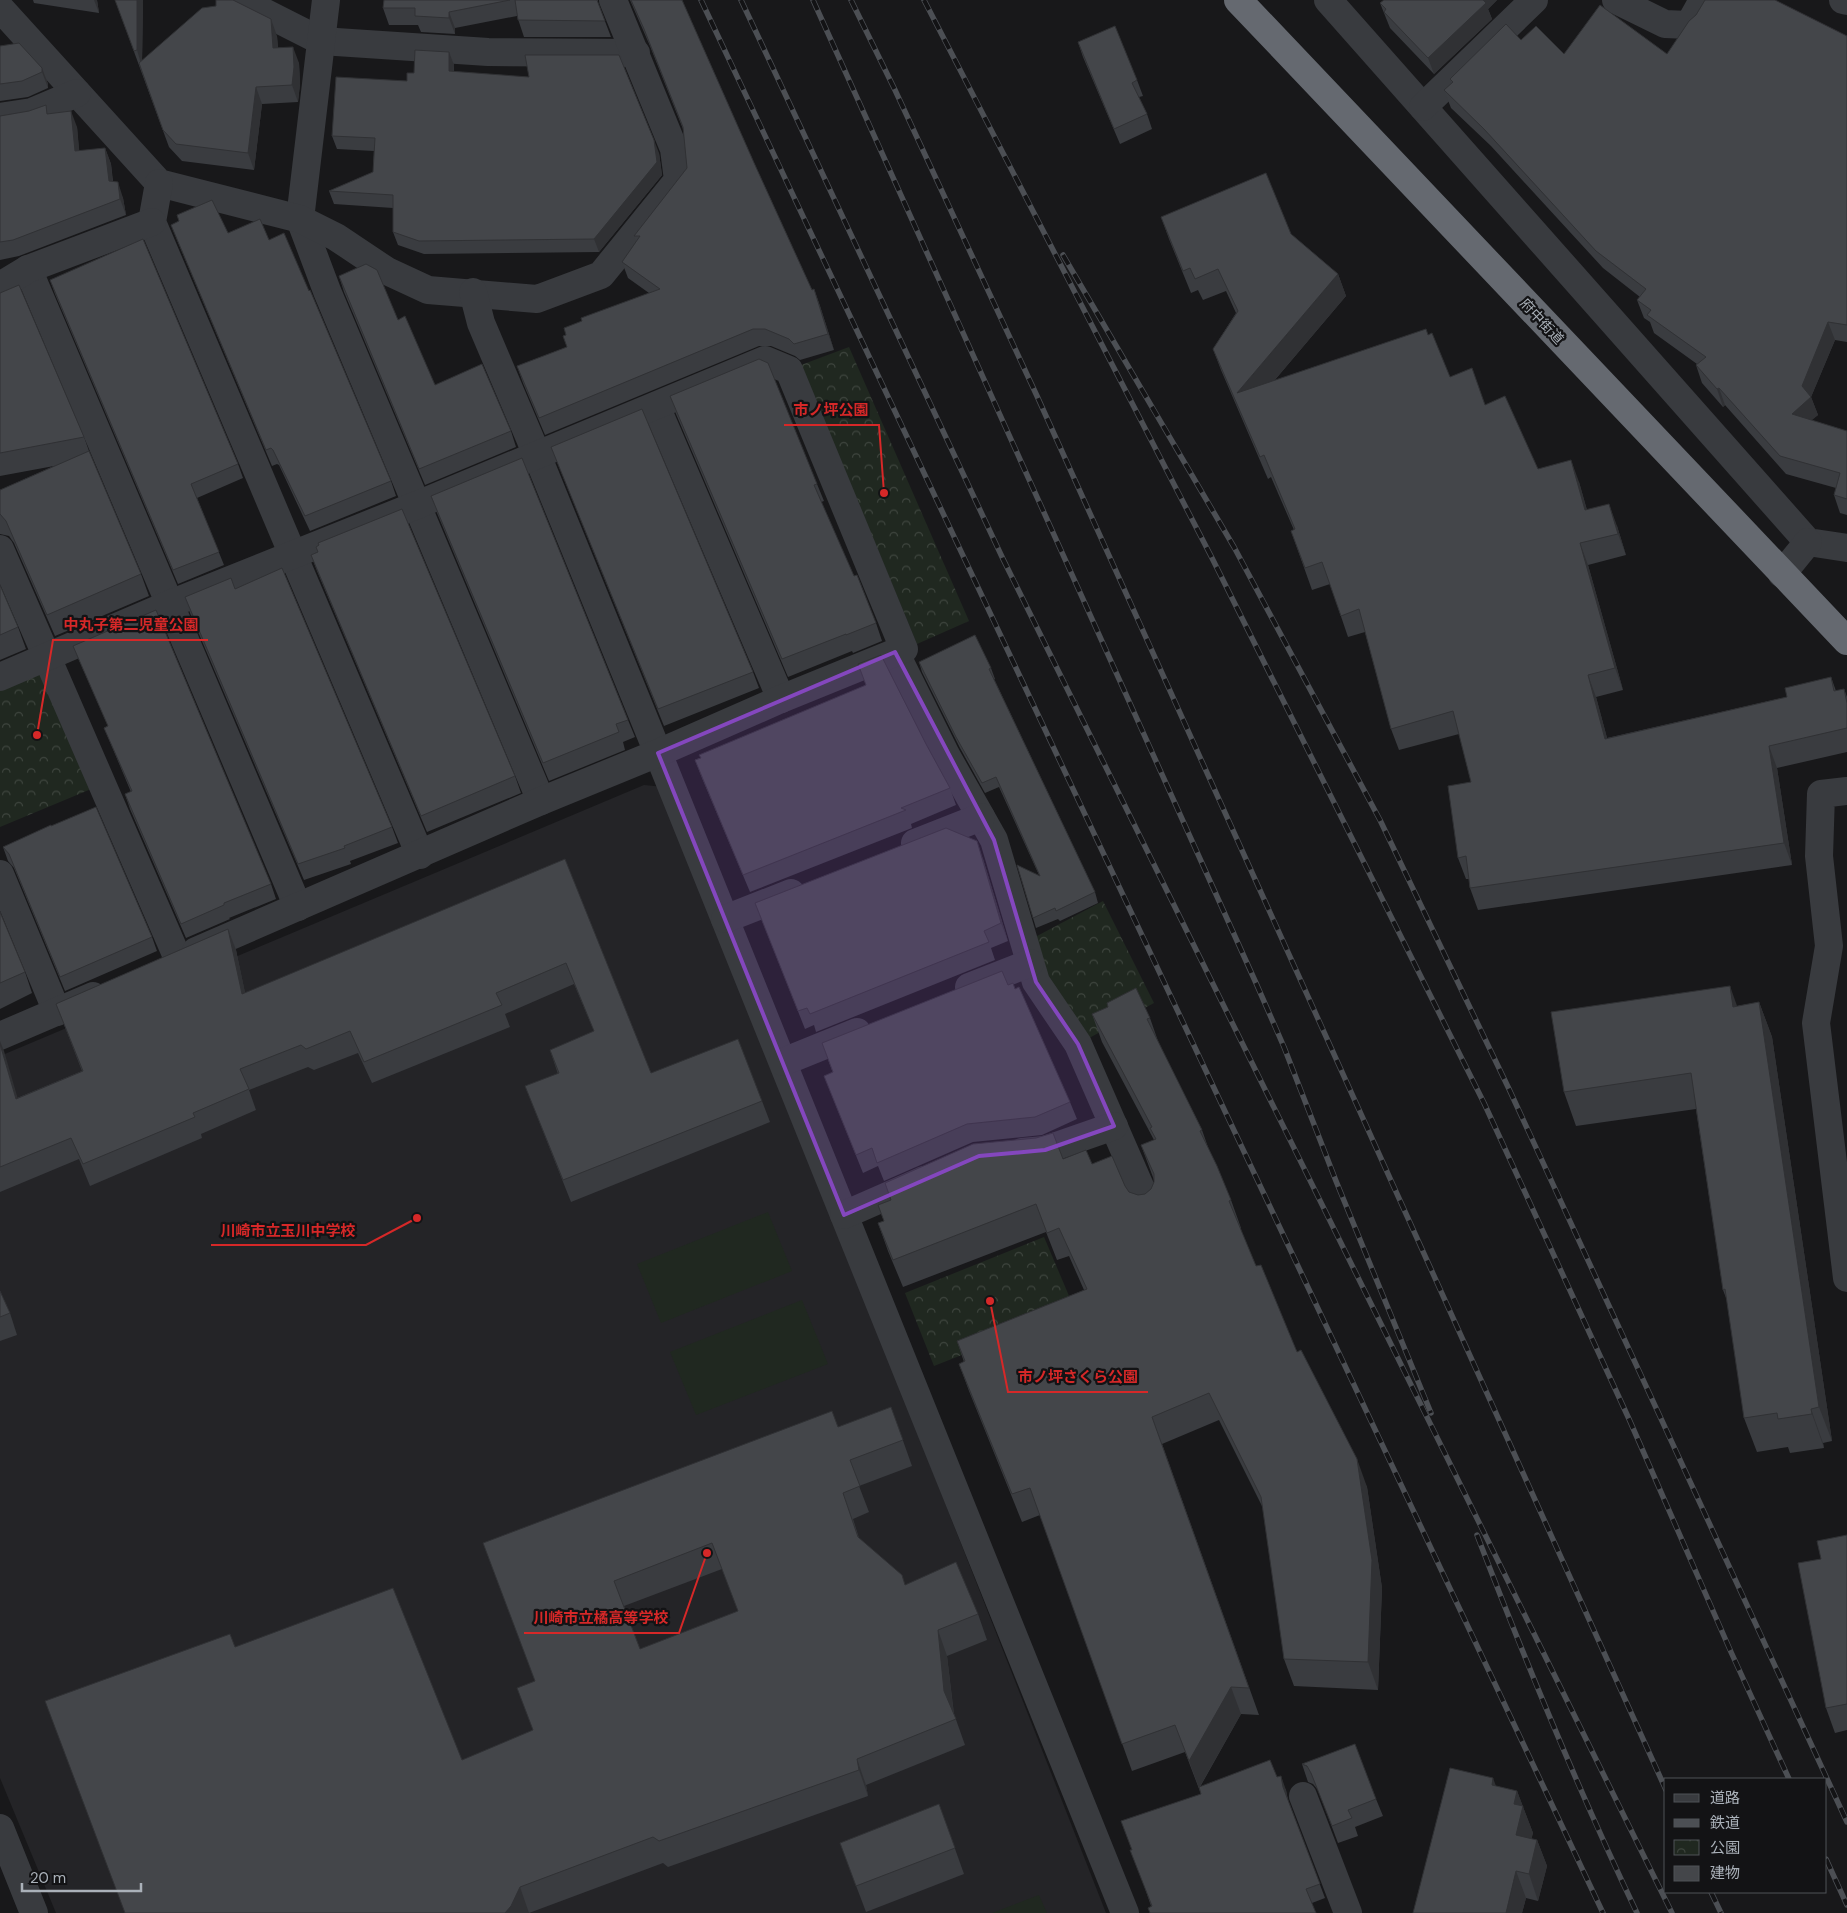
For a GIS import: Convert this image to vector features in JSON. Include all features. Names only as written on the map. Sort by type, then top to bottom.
[{"type":"highway","name":"府中街道","points":[[1238,0],[1847,641]]},
{"type":"street","points":[[240,0],[321,41],[488,52],[636,53]]},
{"type":"street","points":[[326,0],[300,219],[327,291],[541,801]]},
{"type":"street","points":[[0,8],[159,183],[300,219],[336,237],[387,271],[428,290],[473,292],[537,299],[601,275],[678,180],[674,149],[613,0]]},
{"type":"street","points":[[1328,0],[1808,542],[1847,548]]},
{"type":"street","points":[[1423,107],[1534,0]]},
{"type":"street","points":[[1616,0],[1665,24],[1689,25],[1703,0]]},
{"type":"street","points":[[1843,0],[1847,1]]},
{"type":"street","points":[[0,117],[32,112],[77,93]]},
{"type":"street","points":[[159,183],[152,222],[420,855]]},
{"type":"street","points":[[0,286],[28,269],[152,222]]},
{"type":"street","points":[[28,269],[298,907]]},
{"type":"street","points":[[473,292],[481,323],[537,455],[658,753],[1124,1913]]},
{"type":"street","points":[[0,677],[170,604],[417,505],[765,360],[789,370],[899,651],[946,755],[994,840],[1036,982],[1078,1044],[1149,1207]]},
{"type":"street","points":[[656,406],[781,698]]},
{"type":"street","points":[[1782,574],[1808,542]]},
{"type":"street","points":[[0,549],[178,959]]},
{"type":"street","points":[[152,970],[541,801],[658,753],[781,698],[899,651]]},
{"type":"street","points":[[1847,791],[1821,794],[1818,856],[1829,946],[1816,1023],[1847,1278]]},
{"type":"street","points":[[889,853],[980,817]]},
{"type":"street","points":[[0,874],[57,1012]]},
{"type":"street","points":[[725,919],[816,882]]},
{"type":"street","points":[[948,996],[1030,963]]},
{"type":"street","points":[[0,1036],[118,985]]},
{"type":"street","points":[[782,1062],[884,1022]]},
{"type":"street","points":[[998,1154],[1045,1150],[1114,1126]]},
{"type":"street","points":[[844,1215],[943,1172]]},
{"type":"street","points":[[1303,1796],[1348,1913]]},
{"type":"street","points":[[0,1828],[34,1913]]},
{"type":"highlighted area","points":[[895,652],[994,840],[1036,982],[1078,1044],[1114,1126],[1045,1150],[979,1156],[844,1215],[658,753]]},
{"type":"shaded area","points":[[644,785],[664,787],[1106,1913],[56,1913],[0,1778],[0,1056]]},
{"type":"green space","points":[[849,347],[969,621],[917,644],[801,365]]},
{"type":"green space","points":[[44,664],[96,787],[0,827],[0,683]]},
{"type":"green space","points":[[1103,901],[1154,1003],[1078,1044],[1036,982],[1037,936]]},
{"type":"green space","points":[[768,1212],[792,1271],[661,1323],[637,1264]]},
{"type":"green space","points":[[1044,1237],[1075,1310],[934,1366],[905,1293]]},
{"type":"green space","points":[[802,1300],[828,1364],[696,1415],[670,1352]]},
{"type":"green space","points":[[1039,1895],[1047,1913],[992,1913]]},
{"type":"building","points":[[115,0],[137,0],[137,50],[134,51]]},
{"type":"building","points":[[216,0],[233,0],[271,19],[273,48],[293,47],[294,67],[292,85],[256,87],[248,153],[176,144],[163,130],[139,63],[202,8],[216,6]]},
{"type":"building","points":[[384,0],[510,0],[449,12],[449,18],[415,16],[415,8],[383,8]]},
{"type":"building","points":[[515,0],[597,0],[605,21],[518,20]]},
{"type":"building","points":[[631,0],[682,0],[812,290],[814,289],[828,334],[794,344],[789,339],[765,329],[753,329],[539,418],[517,366],[567,347],[563,336],[566,335],[564,328],[582,321],[581,318],[660,289],[622,262],[640,236],[634,236],[687,168],[683,127]]},
{"type":"building","points":[[1384,0],[1483,0],[1486,3],[1428,58],[1384,12],[1386,9],[1380,3]]},
{"type":"building","points":[[1705,0],[1775,0],[1847,36],[1847,325],[1828,322],[1802,386],[1811,397],[1792,414],[1847,431],[1847,499],[1834,495],[1840,473],[1780,456],[1696,365],[1706,357],[1647,315],[1651,310],[1637,300],[1646,289],[1596,251],[1484,129],[1444,90],[1453,82],[1450,79],[1506,24],[1521,40],[1536,26],[1564,54],[1600,5],[1667,54]]},
{"type":"building","points":[[1115,26],[1137,80],[1132,83],[1147,114],[1114,129],[1078,42]]},
{"type":"building","points":[[19,43],[42,68],[42,72],[22,81],[0,84],[0,46]]},
{"type":"building","points":[[415,50],[449,52],[449,71],[529,77],[525,55],[619,55],[654,140],[657,162],[594,239],[419,241],[393,232],[393,195],[329,191],[373,172],[375,138],[332,136],[336,77],[407,81],[407,73],[414,73]]},
{"type":"building","points":[[46,105],[47,114],[71,111],[75,151],[105,148],[109,181],[118,182],[120,199],[13,240],[0,242],[0,116],[29,111]]},
{"type":"building","points":[[1266,173],[1291,234],[1338,274],[1237,393],[1426,329],[1428,335],[1432,333],[1450,377],[1472,368],[1485,405],[1505,396],[1538,469],[1571,460],[1585,510],[1609,504],[1618,534],[1580,543],[1615,668],[1588,675],[1605,739],[1787,697],[1785,688],[1831,677],[1834,691],[1844,689],[1847,703],[1847,728],[1769,746],[1784,843],[1470,888],[1466,856],[1458,858],[1448,786],[1471,782],[1453,711],[1391,729],[1359,609],[1341,616],[1322,562],[1305,568],[1291,531],[1295,529],[1264,455],[1260,457],[1213,349],[1238,311],[1218,269],[1195,279],[1190,268],[1183,271],[1161,217]]},
{"type":"building","points":[[212,200],[228,233],[260,219],[269,240],[284,233],[391,481],[305,516],[273,450],[271,448],[266,450],[171,225],[179,221],[177,215]]},
{"type":"building","points":[[143,239],[238,464],[191,484],[219,552],[173,570],[50,280]]},
{"type":"building","points":[[366,264],[377,270],[398,320],[405,316],[435,385],[482,364],[511,431],[419,469],[339,276]]},
{"type":"building","points":[[19,285],[84,437],[0,453],[0,293]]},
{"type":"building","points":[[759,359],[768,363],[817,484],[814,485],[854,576],[857,575],[876,623],[782,659],[670,396]]},
{"type":"building","points":[[642,409],[753,672],[658,709],[551,447]]},
{"type":"building","points":[[89,451],[141,574],[47,615],[6,521],[0,514],[0,490]]},
{"type":"building","points":[[522,458],[628,720],[616,724],[619,732],[543,763],[431,496]]},
{"type":"building","points":[[402,509],[515,776],[421,816],[311,555],[318,552],[316,547],[319,545],[318,543]]},
{"type":"building","points":[[282,568],[392,827],[344,846],[345,848],[298,864],[185,597],[231,578],[235,589]]},
{"type":"building","points":[[0,585],[18,627],[0,635]]},
{"type":"building","points":[[156,610],[271,884],[224,903],[224,905],[181,924],[125,794],[132,791],[104,728],[108,726],[73,646]]},
{"type":"building","points":[[975,635],[991,668],[989,669],[1095,892],[1056,911],[1055,908],[1033,918],[1017,865],[1040,876],[996,777],[982,783],[956,737],[919,662]]},
{"type":"building","points":[[881,655],[950,788],[901,808],[906,810],[743,875],[695,760],[701,758],[699,755],[866,685],[858,664]]},
{"type":"building","points":[[96,807],[152,937],[60,977],[9,854],[3,847]]},
{"type":"building","points":[[946,828],[977,841],[1001,923],[984,931],[989,942],[810,1014],[807,1008],[798,1011],[755,903]]},
{"type":"building","points":[[565,859],[651,1073],[738,1039],[762,1101],[563,1180],[525,1086],[559,1073],[550,1050],[594,1031],[566,963],[496,993],[502,1005],[364,1062],[350,1031],[306,1049],[301,1045],[240,1069],[249,1089],[193,1113],[195,1117],[83,1164],[71,1138],[0,1167],[0,1044],[16,1099],[83,1071],[56,1004],[228,929],[242,994]]},
{"type":"building","points":[[0,912],[25,972],[0,983]]},
{"type":"building","points":[[1002,971],[1008,985],[1013,983],[1015,989],[1019,987],[1070,1102],[1035,1117],[967,1124],[877,1163],[872,1148],[856,1155],[824,1076],[833,1072],[822,1043]]},
{"type":"building","points":[[1730,986],[1733,1007],[1759,1002],[1819,1407],[1811,1409],[1812,1414],[1778,1419],[1777,1413],[1744,1418],[1691,1073],[1564,1092],[1551,1012]]},
{"type":"building","points":[[1136,988],[1150,1018],[1147,1019],[1202,1130],[1200,1131],[1217,1166],[1231,1200],[1229,1201],[1256,1266],[1261,1265],[1297,1352],[1301,1350],[1357,1459],[1372,1560],[1368,1662],[1284,1659],[1261,1497],[1209,1393],[1152,1417],[1249,1688],[1231,1687],[1189,1761],[1175,1725],[1122,1744],[1030,1488],[1012,1494],[959,1364],[965,1361],[957,1341],[1087,1289],[1059,1228],[1047,1233],[1036,1204],[893,1260],[878,1223],[884,1221],[878,1205],[891,1200],[885,1183],[973,1144],[1036,1138],[1053,1133],[1063,1159],[1086,1150],[1092,1164],[1112,1156],[1129,1192],[1138,1195],[1145,1194],[1151,1189],[1154,1182],[1154,1174],[1141,1145],[1156,1139],[1150,1128],[1152,1127],[1092,1014],[1108,1007],[1107,1003]]},
{"type":"building","points":[[0,1291],[10,1313],[0,1317]]},
{"type":"building","points":[[891,1407],[903,1440],[850,1460],[860,1486],[843,1493],[858,1537],[902,1575],[905,1585],[956,1562],[978,1614],[938,1630],[944,1691],[956,1719],[857,1759],[859,1770],[659,1841],[653,1837],[520,1887],[511,1906],[505,1913],[125,1913],[45,1701],[230,1634],[235,1647],[393,1588],[462,1760],[533,1730],[517,1688],[535,1681],[483,1543],[832,1411],[838,1427]],"holes":[[[712,1543],[738,1611],[640,1649],[614,1581]]]},
{"type":"building","points":[[1847,1535],[1847,1704],[1826,1708],[1798,1563],[1821,1559],[1817,1541]]},
{"type":"building","points":[[1355,1744],[1376,1799],[1348,1810],[1352,1818],[1332,1826],[1311,1773],[1307,1766],[1302,1764]]},
{"type":"building","points":[[1270,1760],[1277,1777],[1281,1776],[1283,1787],[1320,1884],[1306,1889],[1316,1913],[1150,1913],[1148,1908],[1152,1906],[1121,1821],[1201,1794],[1199,1787]]},
{"type":"building","points":[[1450,1768],[1493,1778],[1492,1785],[1517,1791],[1514,1804],[1523,1806],[1516,1835],[1537,1840],[1529,1874],[1516,1871],[1506,1913],[1413,1913]]},
{"type":"building","points":[[939,1804],[955,1848],[856,1886],[840,1843]]},
{"type":"railway","points":[[701,0],[1603,1913]]},
{"type":"railway","points":[[741,0],[1003,559],[1672,1913]]},
{"type":"railway","points":[[813,0],[1284,1047],[1336,1181],[1431,1413]]},
{"type":"railway","points":[[851,0],[895,90],[1037,396],[1664,1786]]},
{"type":"railway","points":[[924,0],[1212,558],[1484,1103],[1629,1419],[1789,1778]]},
{"type":"railway","points":[[1063,255],[1234,547],[1380,820],[1509,1089],[1827,1778]]},
{"type":"railway","points":[[1477,1535],[1553,1726],[1637,1913]]},
{"type":"railway","points":[[1827,1779],[1847,1822]]},
{"type":"railway","points":[[1827,1861],[1847,1905]]},
{"type":"railway","points":[[1711,1893],[1721,1913]]},
{"type":"place","name":"市ノ坪公園","points":[[884,493]]},
{"type":"place","name":"中丸子第二児童公園","points":[[37,735]]},
{"type":"place","name":"川崎市立玉川中学校","points":[[417,1218]]},
{"type":"place","name":"市ノ坪さくら公園","points":[[990,1301]]},
{"type":"place","name":"川崎市立橘高等学校","points":[[707,1553]]}]
